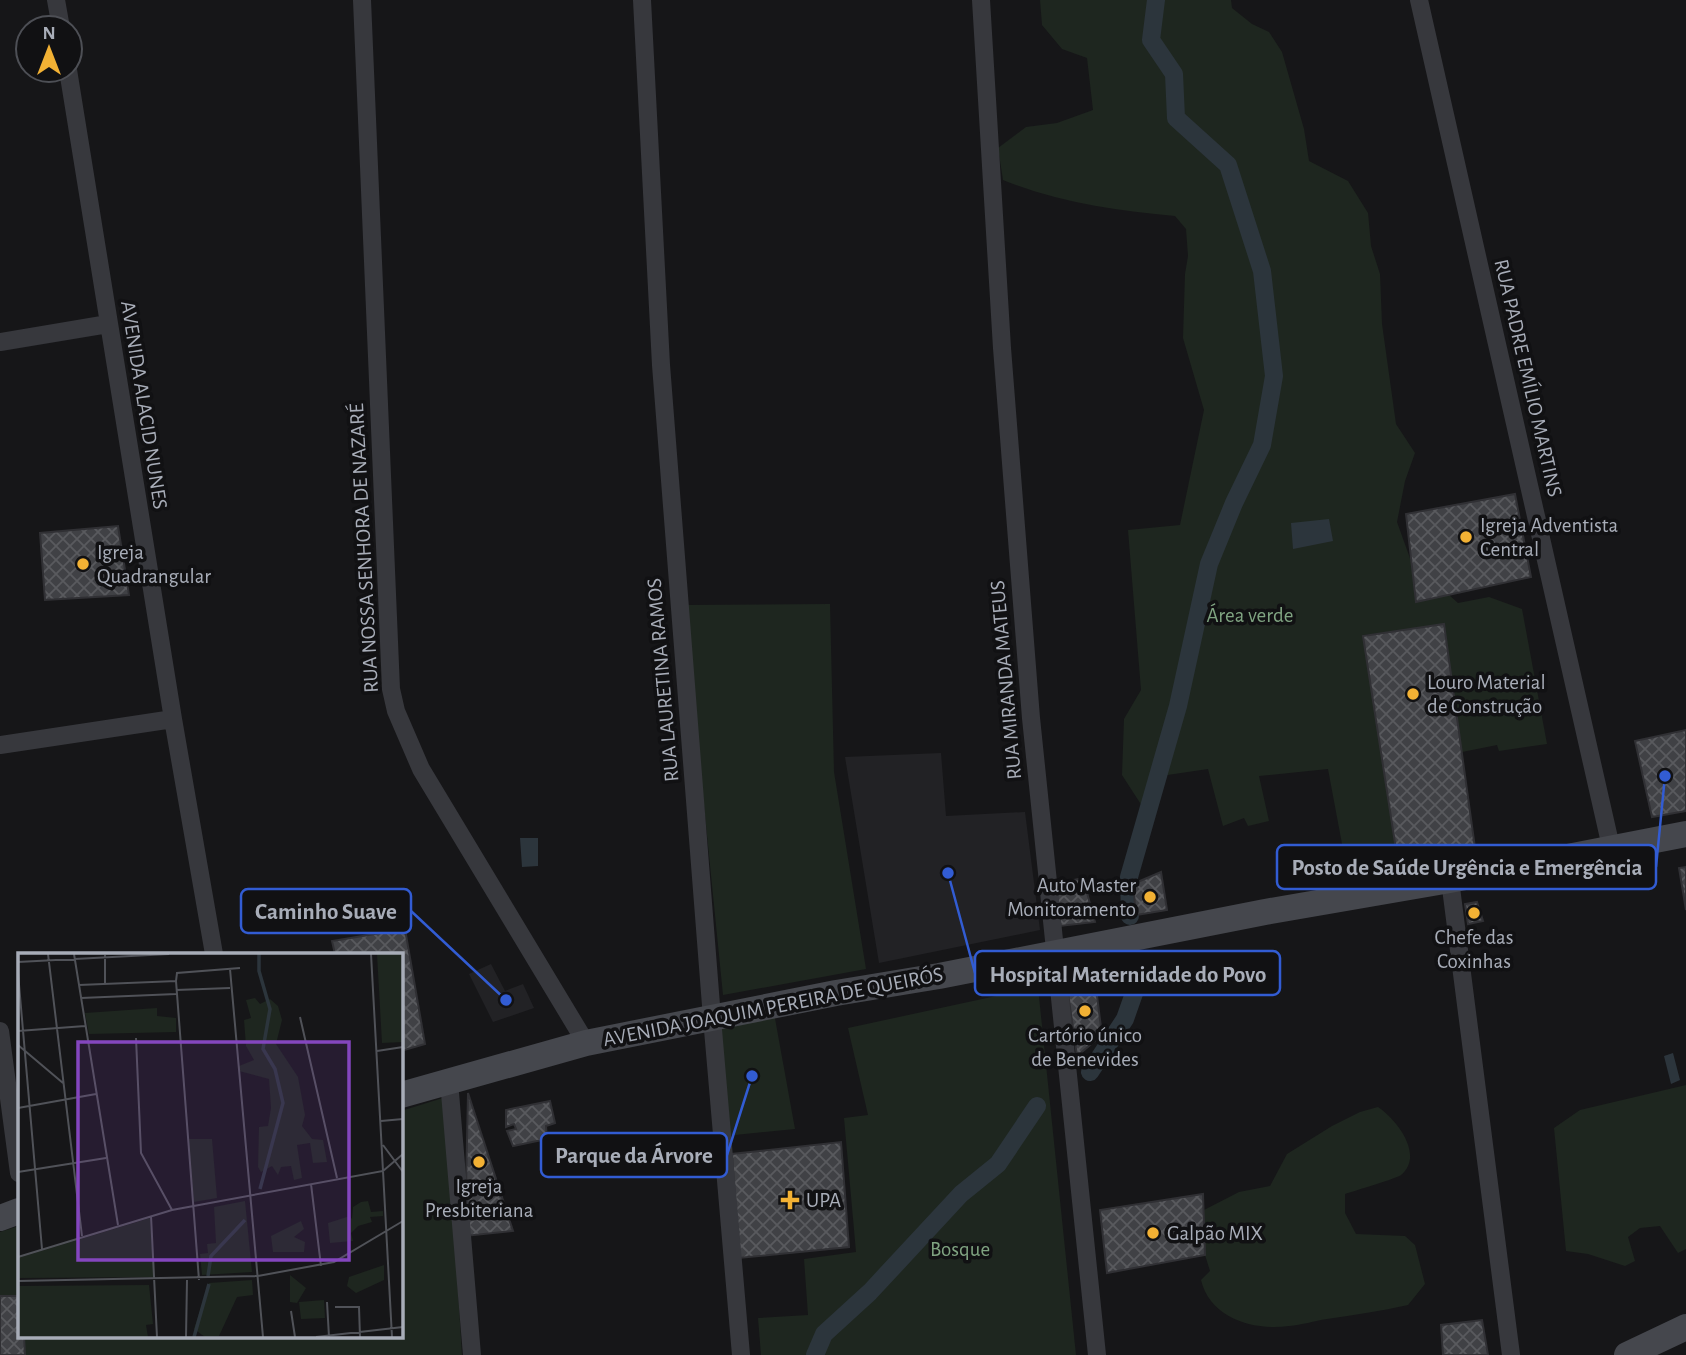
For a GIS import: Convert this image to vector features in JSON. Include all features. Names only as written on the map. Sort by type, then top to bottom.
[{"type":"main road","name":"AVENIDA JOAQUIM PEREIRA DE QUEIRÓS","points":[[402,1095],[586,1043],[836,993],[1686,834]]},
{"type":"main road","points":[[0,1218],[18,1211]]},
{"type":"main road","points":[[1627,1355],[1686,1327]]},
{"type":"street","name":"RUA NOSSA SENHORA DE NAZARÉ","points":[[362,0],[391,689],[397,712],[421,769],[586,1043]]},
{"type":"street","name":"RUA LAURETINA RAMOS","points":[[642,0],[661,365],[741,1355]]},
{"type":"street","name":"RUA MIRANDA MATEUS","points":[[981,0],[1003,361],[1030,704],[1097,1355]]},
{"type":"street","name":"RUA PADRE EMÍLIO MARTINS","points":[[1419,0],[1611,847]]},
{"type":"street","name":"AVENIDA ALACID NUNES","points":[[70,84],[173,719],[214,953]]},
{"type":"street","points":[[0,342],[108,324]]},
{"type":"street","points":[[0,745],[173,719]]},
{"type":"street","points":[[1450,880],[1511,1355]]},
{"type":"street","points":[[0,1031],[18,1166]]},
{"type":"street","points":[[449,1081],[472,1355]]},
{"type":"shaded area","points":[[1329,519],[1333,541],[1293,549],[1291,523]]},
{"type":"shaded area","points":[[941,753],[946,816],[1025,812],[1040,930],[879,963],[845,757]]},
{"type":"shaded area","points":[[520,838],[538,838],[538,866],[522,867]]},
{"type":"shaded area","points":[[491,964],[505,991],[523,984],[534,1008],[493,1022],[469,974]]},
{"type":"shaded area","points":[[1673,1053],[1680,1080],[1671,1084],[1664,1056]]},
{"type":"green space","name":"Área verde","points":[[1040,0],[1231,0],[1232,8],[1252,24],[1269,32],[1282,52],[1304,129],[1309,161],[1348,181],[1368,213],[1371,246],[1380,274],[1382,324],[1396,424],[1415,453],[1405,481],[1397,522],[1411,561],[1458,603],[1489,597],[1522,609],[1547,744],[1499,751],[1497,745],[1462,752],[1444,625],[1364,635],[1396,847],[1345,860],[1328,769],[1259,776],[1269,821],[1248,826],[1244,818],[1223,826],[1208,769],[1154,777],[1142,806],[1122,775],[1124,719],[1141,690],[1128,530],[1180,525],[1204,410],[1183,338],[1188,256],[1186,229],[1175,216],[1088,204],[1003,180],[998,148],[1026,127],[1057,123],[1093,110],[1087,58],[1062,49],[1042,25]]},
{"type":"green space","points":[[830,604],[834,772],[866,969],[723,995],[684,605]]},
{"type":"green space","name":"Bosque","points":[[1038,987],[1076,1355],[761,1355],[758,1318],[808,1315],[804,1259],[856,1252],[844,1118],[868,1115],[848,1028]]},
{"type":"green space","points":[[774,1013],[795,1129],[725,1136],[714,1024]]},
{"type":"green space","points":[[1686,1085],[1686,1249],[1678,1253],[1660,1226],[1640,1228],[1628,1237],[1635,1261],[1625,1266],[1588,1254],[1566,1251],[1554,1128],[1580,1110]]},
{"type":"green space","points":[[446,1097],[462,1355],[0,1355],[0,1232],[18,1226],[18,1338],[402,1338],[402,1111]]},
{"type":"green space","points":[[1378,1107],[1393,1120],[1405,1138],[1409,1148],[1408,1167],[1398,1177],[1345,1194],[1345,1213],[1356,1234],[1405,1236],[1415,1245],[1425,1284],[1408,1305],[1294,1325],[1275,1327],[1248,1324],[1223,1313],[1213,1304],[1201,1280],[1210,1271],[1205,1255],[1204,1210],[1239,1192],[1270,1186],[1287,1154],[1332,1126],[1360,1112]]},
{"type":"building","name":"Igreja Adventista Central","points":[[1515,494],[1531,577],[1416,602],[1406,514]]},
{"type":"building","name":"Igreja Quadrangular","points":[[118,526],[129,595],[45,600],[40,533]]},
{"type":"building","name":"Louro Material de Construção","points":[[1444,624],[1476,855],[1399,869],[1363,636]]},
{"type":"building","points":[[1686,730],[1686,811],[1652,817],[1635,741]]},
{"type":"building","points":[[1686,867],[1686,910],[1679,868]]},
{"type":"building","name":"Auto Master Monitoramento","points":[[1161,872],[1167,910],[1136,915],[1133,884]]},
{"type":"building","points":[[1083,878],[1095,922],[1060,926],[1056,884]]},
{"type":"building","name":"Chefe das Coxinhas","points":[[1477,902],[1483,921],[1468,924],[1465,904]]},
{"type":"building","points":[[405,929],[425,1044],[402,1051],[402,953],[335,953],[332,941]]},
{"type":"building","name":"Cartório único de Benevides","points":[[1095,980],[1102,1035],[1077,1056],[1067,986]]},
{"type":"building","name":"Igreja Presbiteriana","points":[[468,1093],[513,1231],[465,1236]]},
{"type":"building","points":[[550,1101],[555,1123],[546,1126],[547,1139],[513,1146],[507,1131],[516,1129],[514,1124],[506,1127],[506,1110]]},
{"type":"building","name":"UPA","points":[[841,1142],[849,1247],[739,1258],[732,1154]]},
{"type":"building","name":"Galpão MIX","points":[[1203,1194],[1205,1255],[1107,1273],[1100,1210]]},
{"type":"building","points":[[0,1296],[18,1296],[18,1338],[24,1338],[25,1355],[0,1355]]},
{"type":"building","points":[[1482,1320],[1488,1355],[1443,1355],[1441,1325]]},
{"type":"waterway","points":[[1130,916],[1129,877],[1178,706],[1209,564],[1262,445],[1274,376],[1262,271],[1228,165],[1176,118],[1174,74],[1151,40],[1156,0]]},
{"type":"waterway","points":[[1090,1072],[1125,1019],[1138,982]]},
{"type":"waterway","points":[[815,1355],[824,1334],[870,1292],[961,1194],[998,1164],[1037,1106]]},
{"type":"place","name":"Igreja Adventista Central","points":[[1466,537]]},
{"type":"place","name":"Igreja Quadrangular","points":[[83,564]]},
{"type":"place","name":"Louro Material de Construção","points":[[1413,694]]},
{"type":"place","name":"Posto de Saúde Urgência e Emergência","points":[[1665,776]]},
{"type":"place","name":"Hospital Maternidade do Povo","points":[[948,873]]},
{"type":"place","name":"Auto Master Monitoramento","points":[[1150,897]]},
{"type":"place","name":"Chefe das Coxinhas","points":[[1474,913]]},
{"type":"place","name":"Caminho Suave","points":[[506,1000]]},
{"type":"place","name":"Cartório único de Benevides","points":[[1085,1011]]},
{"type":"place","name":"Parque da Árvore","points":[[752,1076]]},
{"type":"place","name":"Igreja Presbiteriana","points":[[479,1162]]},
{"type":"place","name":"UPA","points":[[790,1200]]},
{"type":"place","name":"Galpão MIX","points":[[1153,1233]]}]
